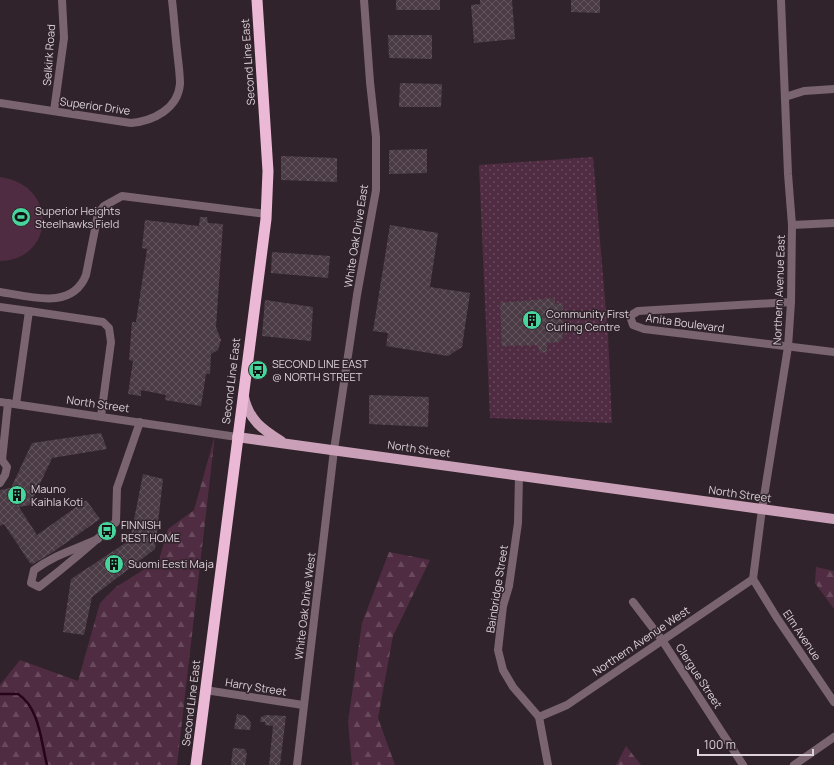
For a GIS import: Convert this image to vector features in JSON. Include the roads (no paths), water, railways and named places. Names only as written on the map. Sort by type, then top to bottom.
[{"type":"highway","name":"Second Line East","points":[[196,765],[266,214],[268,171],[257,0]]},
{"type":"main road","points":[[243,393],[246,408],[255,422],[260,428],[284,443]]},
{"type":"main road","name":"North Street","points":[[237,437],[834,519]]},
{"type":"street","name":"Selkirk Road","points":[[54,111],[64,38],[62,0]]},
{"type":"street","name":"Superior Drive","points":[[0,103],[131,123],[144,122],[156,117],[168,109],[175,99],[180,85],[172,0]]},
{"type":"street","name":"White Oak Drive East","points":[[334,450],[357,295],[376,190],[376,137],[364,0]]},
{"type":"street","name":"Northern Avenue East","points":[[753,579],[762,509],[788,348],[791,302],[792,225],[788,174],[781,0]]},
{"type":"street","points":[[785,97],[804,91],[834,89]]},
{"type":"street","points":[[0,292],[56,299],[74,291],[82,283],[86,275],[98,214],[104,206],[122,196],[266,214]]},
{"type":"street","points":[[792,225],[834,223]]},
{"type":"street","name":"Anita Boulevard","points":[[791,302],[638,311],[630,316],[633,325],[644,329],[788,348],[834,352]]},
{"type":"street","points":[[0,307],[103,322],[109,328],[111,342],[101,416]]},
{"type":"street","points":[[0,483],[5,475],[7,467],[2,460],[8,403],[29,311]]},
{"type":"street","name":"North Street","points":[[8,403],[237,437]]},
{"type":"street","points":[[98,539],[75,550],[62,552],[47,561],[34,570],[31,583],[40,587],[79,556],[98,539],[116,522],[118,488],[140,422]]},
{"type":"street","name":"White Oak Drive West","points":[[297,765],[334,450]]},
{"type":"street","name":"Bainbridge Street","points":[[519,475],[518,523],[509,586],[503,606],[498,650],[503,670],[510,682],[539,717],[548,765]]},
{"type":"street","name":"Northern Avenue West","points":[[539,717],[567,704],[753,579]]},
{"type":"street","name":"Elm Avenue","points":[[753,579],[777,618],[834,702]]},
{"type":"street","name":"Clergue Street","points":[[632,602],[662,640],[743,765]]},
{"type":"street","name":"Harry Street","points":[[205,690],[304,705]]},
{"type":"street","points":[[794,765],[834,738]]},
{"type":"waterway","points":[[0,694],[18,694],[31,708],[38,726],[47,765]]},
{"type":"place","name":"Superior Heights Steelhawks Field","points":[[21,217]]},
{"type":"place","name":"Community First Curling Centre","points":[[532,320]]},
{"type":"place","name":"SECOND LINE EAST @ NORTH STREET","points":[[258,370]]},
{"type":"place","name":"Mauno Kaihla Koti","points":[[17,495]]},
{"type":"place","name":"FINNISH REST HOME","points":[[107,531]]},
{"type":"place","name":"Suomi Eesti Maja","points":[[114,564]]}]
